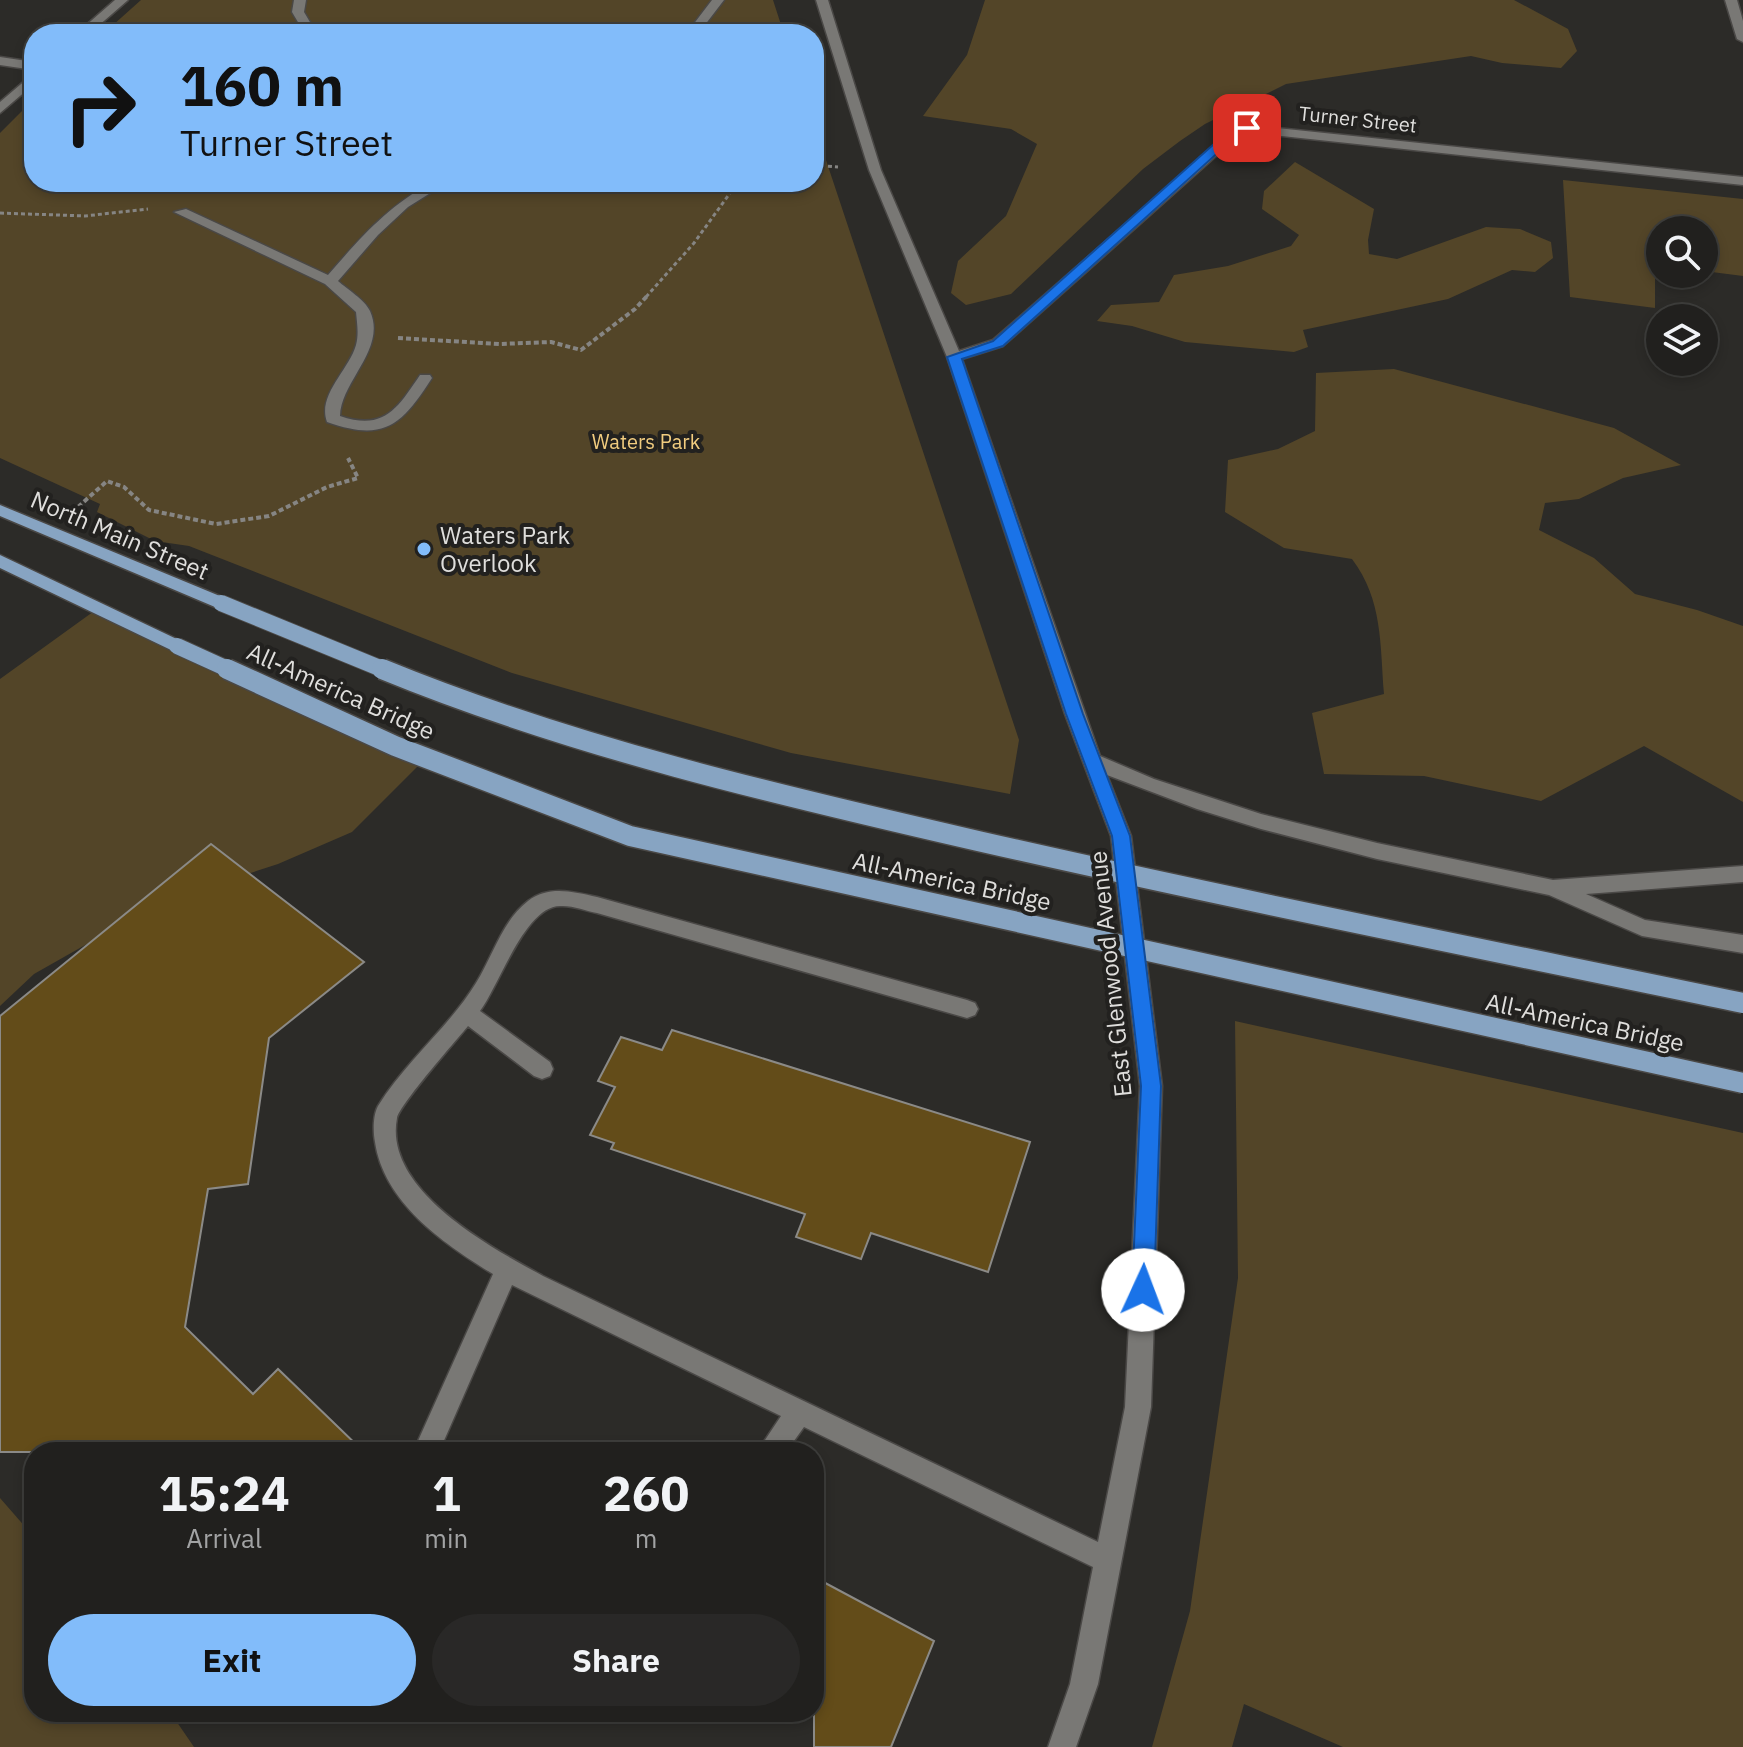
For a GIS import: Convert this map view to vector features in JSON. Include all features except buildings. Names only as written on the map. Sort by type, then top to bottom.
[{"type":"main road","name":"North Main Street","points":[[0,510],[221,603]]},
{"type":"main road","name":"All-America Bridge","points":[[0,561],[395,746],[630,836],[1743,1083]]},
{"type":"main road","name":"All-America Bridge","points":[[221,603],[443,694],[682,768],[856,813],[1153,881],[1743,1003]]},
{"type":"street","points":[[94,24],[122,0]]},
{"type":"street","points":[[300,0],[298,12],[305,24]]},
{"type":"street","points":[[700,24],[718,0]]},
{"type":"street","name":"East Glenwood Avenue","points":[[822,0],[875,170],[954,357],[1092,761],[1121,836],[1151,1086],[1138,1407],[1084,1684],[1062,1747]]},
{"type":"street","points":[[1731,0],[1743,39]]},
{"type":"street","points":[[0,61],[24,65]]},
{"type":"street","points":[[0,109],[24,86]]},
{"type":"street","name":"Turner Street","points":[[954,357],[998,343],[1240,128],[1743,181]]},
{"type":"street","points":[[330,281],[373,232],[403,204],[424,192]]},
{"type":"street","points":[[181,212],[330,281],[363,311],[366,337],[358,362],[331,407],[332,419],[356,429],[388,423],[402,412],[425,378]]},
{"type":"street","points":[[1092,761],[1146,785],[1317,836],[1553,888],[1642,928],[1743,944]]},
{"type":"street","points":[[1553,888],[1743,874]]},
{"type":"street","points":[[967,1009],[597,905],[558,897],[536,906],[517,926],[483,991],[386,1113],[382,1135],[402,1180],[417,1202],[483,1256],[1107,1560]]},
{"type":"street","points":[[466,1013],[542,1069]]},
{"type":"street","points":[[430,1442],[507,1269]]},
{"type":"street","points":[[777,1442],[800,1411]]},
{"type":"path","points":[[366,337],[499,344],[551,342],[581,350],[635,309],[694,243],[731,192]]},
{"type":"path","points":[[0,213],[85,216],[146,211],[156,200]]},
{"type":"path","points":[[107,481],[124,487],[149,510],[216,524],[269,516],[327,487],[358,478],[344,450],[356,429]]},
{"type":"green space","points":[[141,0],[773,0],[781,24],[114,24]]},
{"type":"green space","points":[[985,0],[1514,0],[1568,29],[1577,51],[1561,68],[1502,63],[1471,56],[1286,84],[1205,124],[1143,169],[1011,294],[966,305],[951,293],[958,261],[1006,216],[1037,144],[1011,129],[923,116],[967,55]]},
{"type":"green space","name":"Waters Park","points":[[24,109],[24,192],[824,192],[824,154],[1019,740],[1010,794],[791,753],[512,673],[189,546],[155,541],[97,512],[100,504],[0,458],[0,133]]},
{"type":"green space","points":[[1295,162],[1374,209],[1368,240],[1369,254],[1397,259],[1486,227],[1520,229],[1551,242],[1553,258],[1535,272],[1512,270],[1448,299],[1303,330],[1308,347],[1294,352],[1185,342],[1132,326],[1097,321],[1111,305],[1159,302],[1174,275],[1228,266],[1291,246],[1299,235],[1262,209],[1264,191]]},
{"type":"green space","points":[[1563,180],[1743,199],[1743,276],[1718,273],[1718,216],[1646,216],[1646,288],[1655,288],[1655,304],[1646,304],[1646,307],[1570,297]]},
{"type":"green space","points":[[1394,369],[1614,428],[1681,465],[1623,478],[1579,499],[1545,503],[1539,530],[1594,558],[1635,594],[1743,626],[1743,802],[1644,746],[1541,801],[1424,776],[1324,774],[1312,713],[1384,694],[1378,624],[1370,590],[1352,559],[1284,548],[1225,512],[1228,460],[1278,449],[1315,431],[1316,373]]},
{"type":"green space","points":[[97,609],[426,758],[352,832],[278,864],[161,902],[34,974],[0,1006],[0,679]]},
{"type":"green space","points":[[1235,1021],[1743,1133],[1743,1747],[1343,1747],[1244,1704],[1232,1747],[1152,1747],[1190,1611],[1238,1278]]},
{"type":"green space","points":[[0,1498],[24,1526],[24,1722],[177,1722],[194,1747],[0,1747]]},
{"type":"place","name":"Waters Park Overlook","points":[[424,549]]},
{"type":"route","points":[[1143,1290],[1151,1086],[1121,836],[1074,714],[954,357],[998,343],[1228,138],[1240,128],[1247,128]]}]
